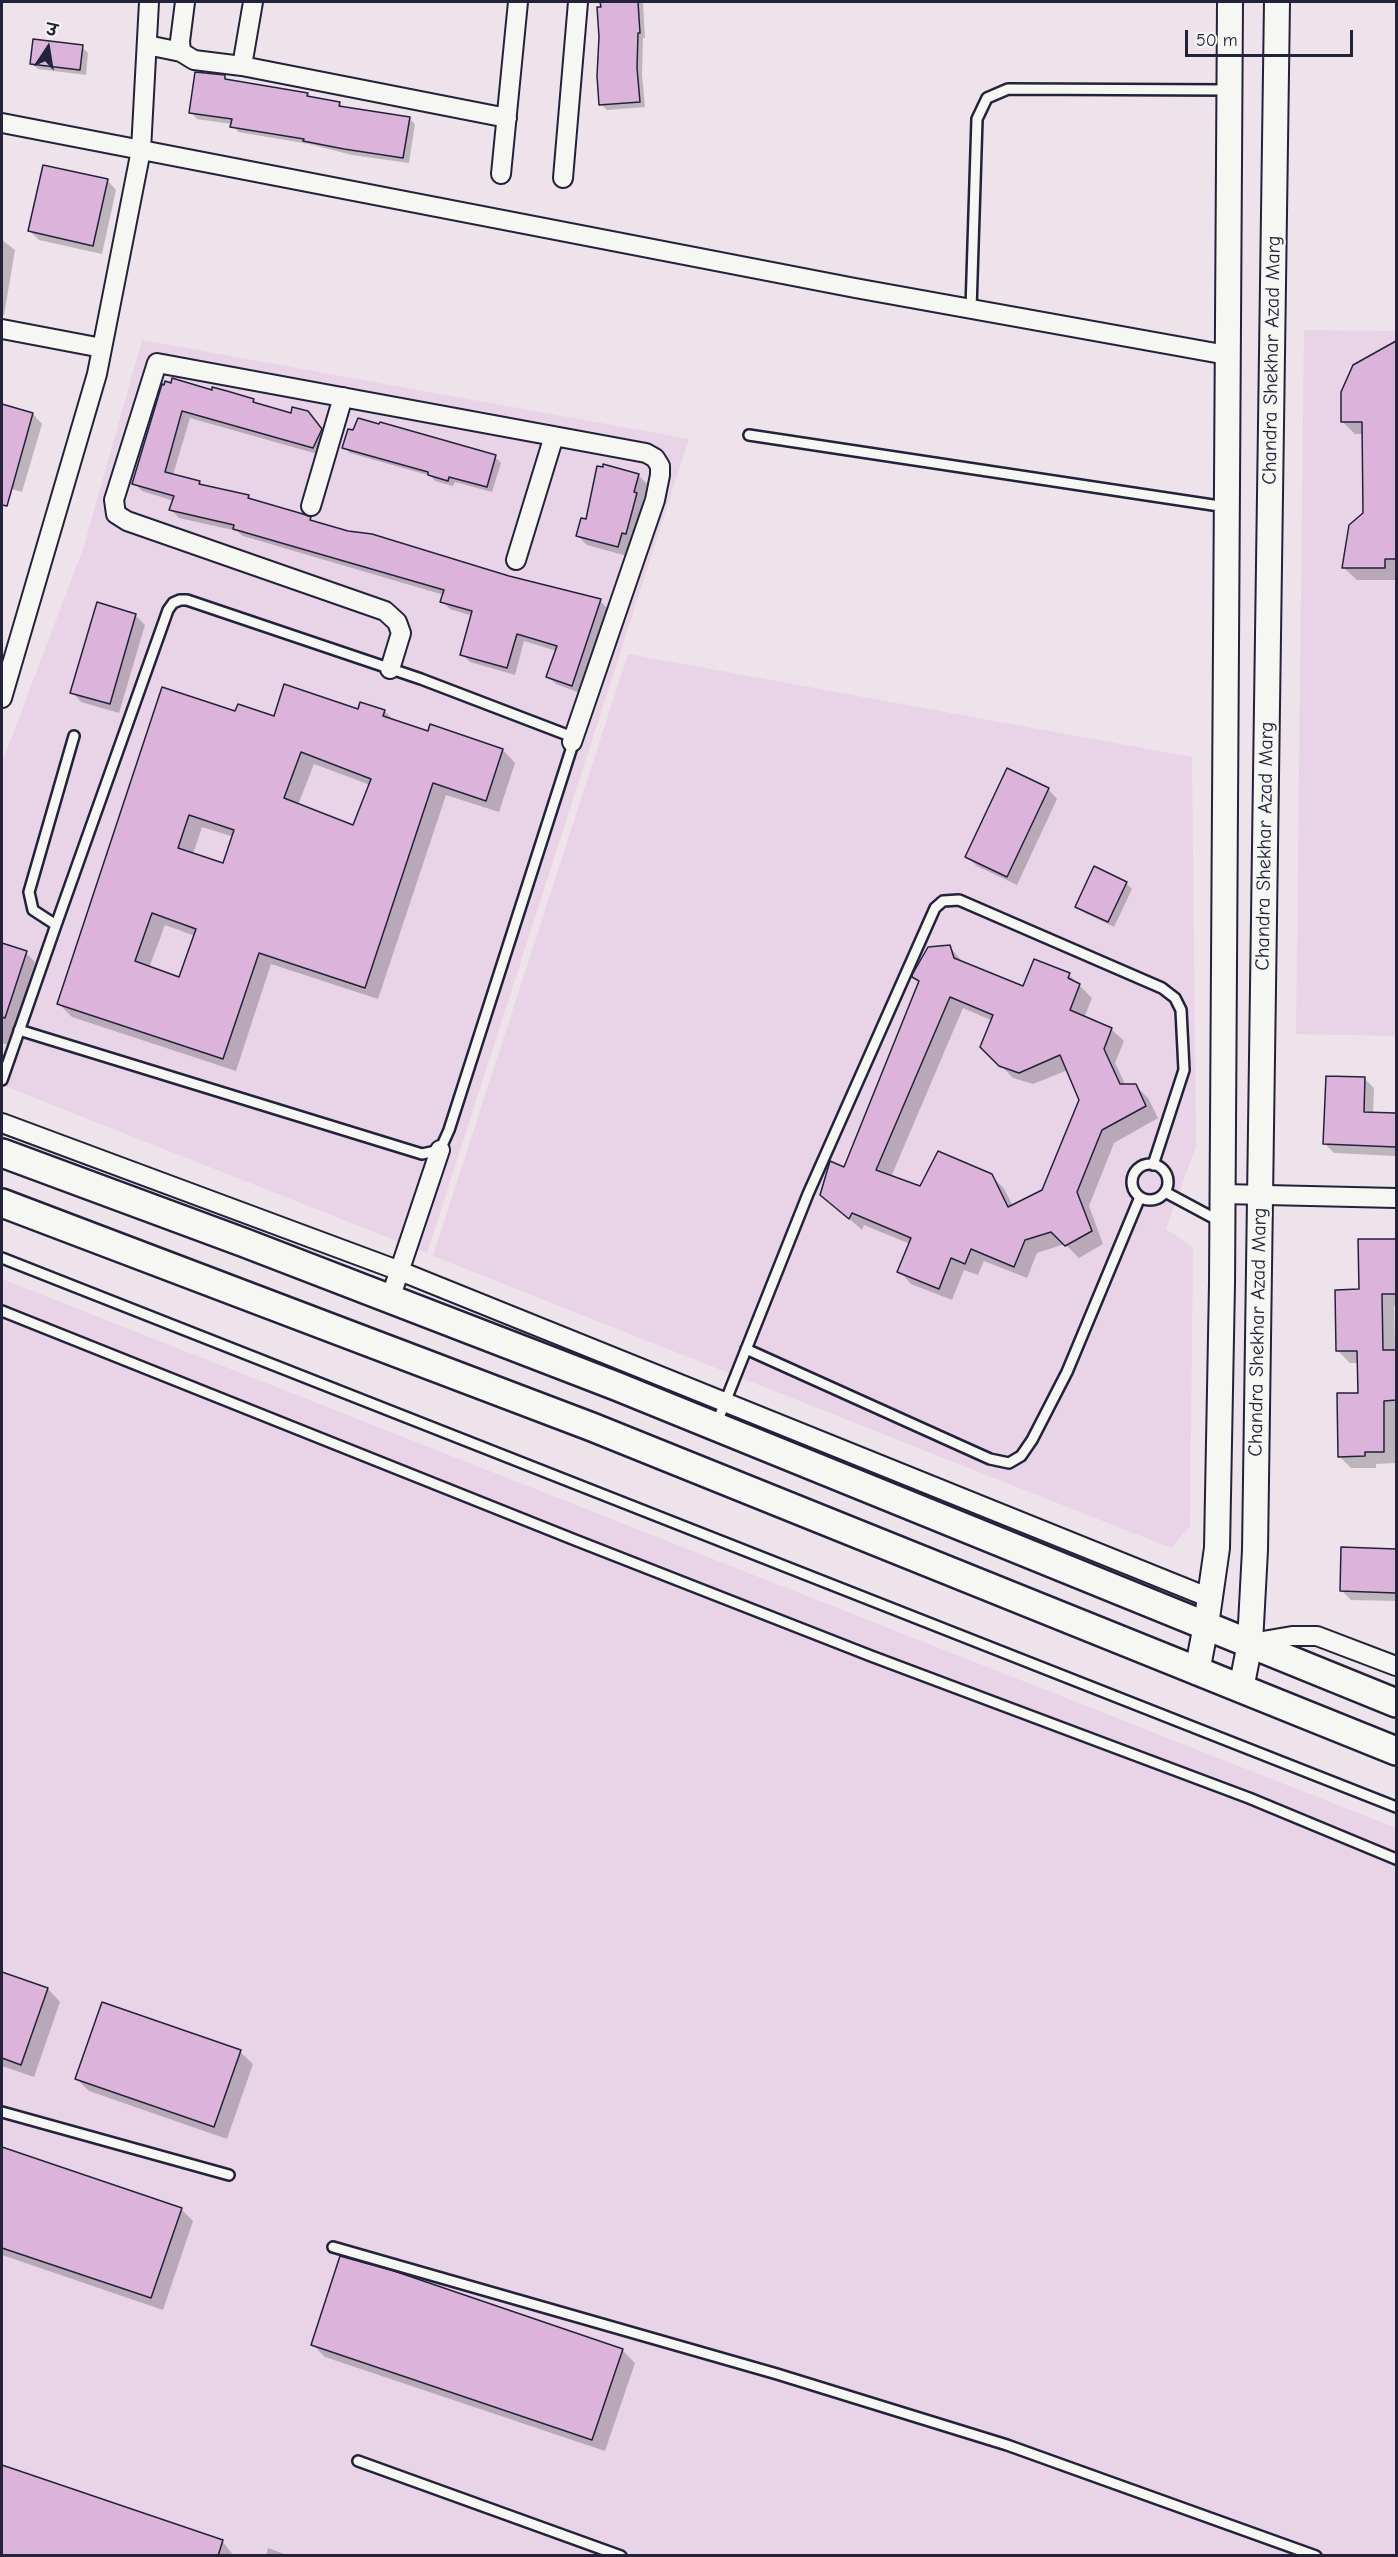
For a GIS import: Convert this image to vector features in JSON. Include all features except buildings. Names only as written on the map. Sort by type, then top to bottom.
[{"type":"main road","points":[[2,1153],[390,1299],[720,1415],[1206,1625],[1396,1702]]},
{"type":"main road","points":[[2,1203],[580,1423],[1396,1751]]},
{"type":"street","points":[[3,688],[97,374],[141,150],[149,2]]},
{"type":"street","points":[[181,52],[180,40],[185,2]]},
{"type":"street","points":[[242,66],[253,2]]},
{"type":"street","points":[[501,174],[518,2]]},
{"type":"street","points":[[563,178],[578,2]]},
{"type":"street","name":"Chandra Shekhar Azad Marg","points":[[1197,1671],[1206,1625],[1216,1548],[1223,1194],[1230,2]]},
{"type":"street","name":"Chandra Shekhar Azad Marg","points":[[1241,1689],[1250,1643],[1255,1550],[1277,2]]},
{"type":"street","points":[[147,45],[181,52],[194,60],[242,66],[507,118]]},
{"type":"street","points":[[2,123],[971,309],[1227,355]]},
{"type":"street","points":[[2,329],[102,348]]},
{"type":"street","points":[[390,669],[401,633],[397,622],[385,611],[128,521],[116,514],[114,500],[158,363],[646,453],[655,458],[660,466],[660,475],[655,500],[572,742]]},
{"type":"street","points":[[311,506],[344,397]]},
{"type":"street","points":[[516,560],[554,436]]},
{"type":"street","points":[[2,1123],[400,1270],[720,1415],[1210,1599]]},
{"type":"street","points":[[390,1299],[440,1150]]},
{"type":"street","points":[[1223,1194],[1396,1198]]},
{"type":"street","points":[[1250,1643],[1292,1636],[1317,1636],[1396,1666]]},
{"type":"lane","points":[[971,309],[977,119],[987,98],[1008,89],[1230,90]]},
{"type":"lane","points":[[749,435],[1226,507]]},
{"type":"lane","points":[[2,1080],[19,1030],[56,925],[168,610],[173,603],[187,600],[390,669],[570,736],[571,750],[453,1118],[440,1150],[422,1154],[19,1030]]},
{"type":"lane","points":[[56,925],[33,910],[29,892],[74,736]]},
{"type":"lane","points":[[720,1415],[813,1184],[935,908],[943,901],[959,900],[1162,988],[1175,998],[1181,1010],[1184,1070],[1153,1165]]},
{"type":"lane","points":[[1153,1165],[1159,1166],[1167,1175],[1165,1192],[1156,1199],[1140,1197],[1133,1187],[1133,1176],[1141,1167],[1153,1165]]},
{"type":"lane","points":[[1165,1192],[1222,1223]]},
{"type":"lane","points":[[746,1349],[990,1460],[1009,1463],[1021,1456],[1032,1440],[1062,1382],[1140,1197]]},
{"type":"lane","points":[[2,1258],[1396,1807]]},
{"type":"lane","points":[[2,1311],[574,1540],[870,1656],[1249,1798],[1396,1858]]},
{"type":"lane","points":[[2,2112],[229,2175]]},
{"type":"lane","points":[[333,2247],[777,2374],[996,2441],[1316,2556]]},
{"type":"lane","points":[[358,2461],[621,2556]]},
{"type":"shaded area","points":[[1304,330],[1396,331],[1396,1036],[1296,1034]]},
{"type":"shaded area","points":[[142,340],[689,439],[427,1253],[2,1085],[2,763],[84,546]]},
{"type":"shaded area","points":[[628,654],[1192,757],[1196,1146],[1166,1229],[1193,1247],[1190,1526],[1171,1548],[433,1256]]},
{"type":"shaded area","points":[[2,1279],[1396,1828],[1396,2555],[2,2555]]}]
